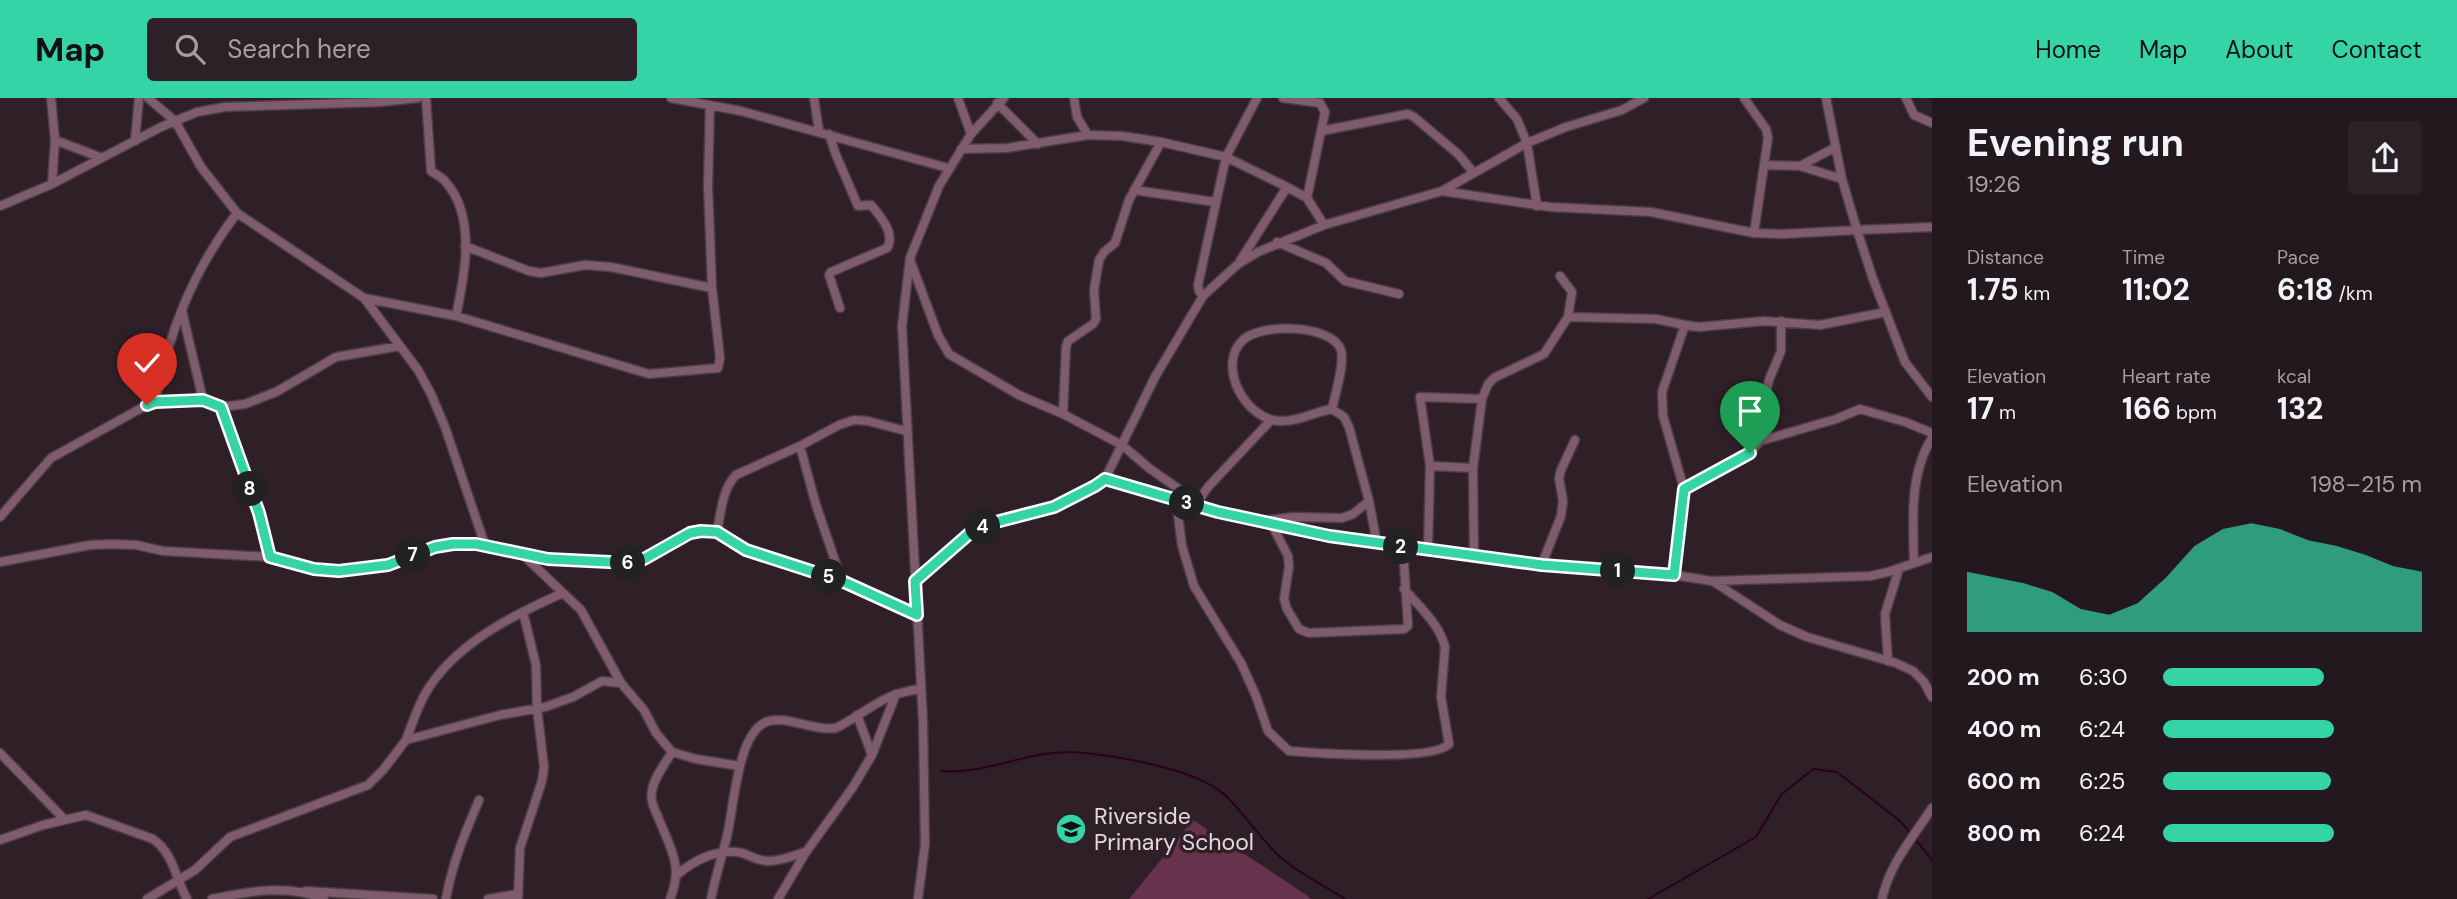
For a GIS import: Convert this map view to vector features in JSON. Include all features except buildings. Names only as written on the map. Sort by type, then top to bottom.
[{"type":"street","points":[[51,98],[55,140],[52,184]]},
{"type":"street","points":[[135,141],[139,98]]},
{"type":"street","points":[[148,98],[175,121],[201,167],[237,213],[364,298],[418,370],[445,426],[485,545]]},
{"type":"street","points":[[0,206],[52,184],[197,112],[266,101],[380,102],[418,98]]},
{"type":"street","points":[[426,98],[431,170],[445,181],[460,206],[465,246],[456,316]]},
{"type":"street","points":[[671,98],[819,131],[948,167]]},
{"type":"street","points":[[814,98],[819,131]]},
{"type":"street","points":[[958,98],[971,134]]},
{"type":"street","points":[[1074,98],[1077,117],[1088,135]]},
{"type":"street","points":[[1283,98],[1320,103],[1325,112],[1307,198]]},
{"type":"street","points":[[1499,98],[1517,119],[1527,143],[1537,206]]},
{"type":"street","points":[[915,581],[970,533],[992,523],[1054,507],[1105,479],[1155,377],[1203,296],[1238,264],[1277,242],[1324,225],[1442,191],[1527,143],[1566,127],[1622,110],[1644,98]]},
{"type":"street","points":[[1744,98],[1766,129],[1768,138],[1754,233]]},
{"type":"street","points":[[1826,98],[1842,179],[1886,312],[1905,362],[1932,397]]},
{"type":"street","points":[[1906,98],[1914,115],[1932,123]]},
{"type":"street","points":[[918,899],[925,844],[921,689],[902,326],[910,258],[948,167],[971,134],[1001,101],[1038,144]]},
{"type":"street","points":[[1203,296],[1198,285],[1226,157],[1254,101]]},
{"type":"street","points":[[364,298],[456,316],[649,374],[718,368],[720,358],[712,288],[708,186],[710,105]]},
{"type":"street","points":[[1321,131],[1408,114],[1458,155],[1474,173]]},
{"type":"street","points":[[829,134],[835,155],[858,206],[872,205],[890,235],[887,248],[831,272],[829,275],[840,308]]},
{"type":"street","points":[[961,149],[1007,148],[1088,135],[1122,136],[1161,142],[1226,157],[1287,187],[1307,198],[1324,225]]},
{"type":"street","points":[[55,140],[102,158]]},
{"type":"street","points":[[1063,414],[1068,341],[1093,324],[1096,318],[1094,290],[1099,260],[1115,243],[1134,190],[1161,142]]},
{"type":"street","points":[[1800,166],[1836,147]]},
{"type":"street","points":[[1765,165],[1800,166],[1842,179]]},
{"type":"street","points":[[1238,264],[1287,187]]},
{"type":"street","points":[[1134,190],[1215,202]]},
{"type":"street","points":[[1442,191],[1537,206],[1651,212],[1754,233],[1932,227]]},
{"type":"street","points":[[155,402],[163,359],[181,309],[220,235],[237,213]]},
{"type":"street","points":[[1277,242],[1326,263],[1345,281],[1399,295]]},
{"type":"street","points":[[465,246],[529,271],[541,273],[585,265],[611,267],[712,288]]},
{"type":"street","points":[[910,258],[938,335],[949,354],[1019,395],[1063,414],[1122,446],[1196,504]]},
{"type":"street","points":[[1474,556],[1473,468],[1482,400],[1488,384],[1494,378],[1544,354],[1568,317],[1572,292],[1560,276]]},
{"type":"street","points":[[181,309],[203,400]]},
{"type":"street","points":[[1568,317],[1657,319],[1699,327],[1781,321],[1820,325],[1886,312]]},
{"type":"street","points":[[1760,441],[1763,405],[1769,380],[1781,351],[1781,321]]},
{"type":"street","points":[[1674,575],[1684,489],[1661,406],[1664,380],[1685,325]]},
{"type":"street","points":[[1264,329],[1304,330],[1337,342],[1342,355],[1332,409],[1295,420],[1270,420],[1259,414],[1239,391],[1234,379],[1232,365],[1235,352],[1242,341],[1264,329]]},
{"type":"street","points":[[0,517],[51,458],[155,402],[203,400],[221,407],[244,404],[276,392],[336,357],[400,346]]},
{"type":"street","points":[[1428,551],[1430,466],[1420,397],[1482,400]]},
{"type":"street","points":[[221,407],[259,513],[270,557]]},
{"type":"street","points":[[1332,409],[1344,417],[1349,427],[1377,544]]},
{"type":"street","points":[[1684,489],[1750,453],[1760,441],[1836,419],[1860,409],[1905,422],[1932,435],[1919,465],[1914,494],[1914,563]]},
{"type":"street","points":[[717,532],[726,490],[736,475],[854,420],[906,431]]},
{"type":"street","points":[[1196,504],[1233,458],[1270,420]]},
{"type":"street","points":[[1542,565],[1561,516],[1561,470],[1575,440]]},
{"type":"street","points":[[800,446],[816,505],[842,581]]},
{"type":"street","points":[[1430,466],[1473,468]]},
{"type":"street","points":[[1105,479],[1272,525],[1377,544],[1542,565],[1674,575],[1712,581],[1857,576],[1899,569],[1932,557]]},
{"type":"street","points":[[1176,499],[1182,546],[1194,586],[1241,663],[1268,731],[1289,751],[1385,755],[1438,750],[1449,744],[1441,697],[1446,647],[1444,640],[1404,589]]},
{"type":"street","points":[[1258,522],[1293,517],[1342,518],[1353,514],[1368,501]]},
{"type":"street","points":[[1272,525],[1288,556],[1284,598],[1287,609],[1304,632],[1404,629],[1408,622],[1403,547]]},
{"type":"street","points":[[0,562],[77,547],[112,544],[136,545],[163,551],[270,557],[314,569],[339,571],[388,565],[435,547],[453,544],[485,545],[572,561],[630,563],[644,559],[690,533],[701,531],[717,532],[746,550],[842,581],[917,615]]},
{"type":"street","points":[[520,552],[587,618],[597,643],[621,683],[672,752],[740,766]]},
{"type":"street","points":[[1888,661],[1885,614],[1899,569]]},
{"type":"street","points":[[1712,581],[1780,625],[1807,637],[1913,671],[1924,682],[1932,697]]},
{"type":"street","points":[[147,899],[179,882],[230,837],[368,785],[407,740],[426,691],[457,655],[523,612],[563,593]]},
{"type":"street","points":[[488,899],[518,897],[520,848],[544,767],[537,708],[536,665],[523,612]]},
{"type":"street","points":[[407,740],[537,708],[573,696],[602,681],[621,683]]},
{"type":"street","points":[[711,899],[740,766],[751,736],[758,727],[780,720],[827,730],[857,716],[884,698],[921,689]]},
{"type":"street","points":[[778,899],[806,852],[853,788],[872,755],[895,694]]},
{"type":"street","points":[[857,716],[872,755]]},
{"type":"street","points":[[670,899],[677,875],[668,837],[652,801],[655,781],[672,752]]},
{"type":"street","points":[[0,753],[64,819]]},
{"type":"street","points":[[446,899],[461,843],[479,800]]},
{"type":"street","points":[[1882,899],[1893,867],[1932,808]]},
{"type":"street","points":[[0,840],[64,819],[90,816],[153,839],[170,857],[187,899]]},
{"type":"street","points":[[677,875],[687,866],[723,851],[771,861],[806,852]]},
{"type":"street","points":[[306,891],[324,899]]},
{"type":"street","points":[[212,899],[306,891],[433,899]]},
{"type":"shaded area","points":[[1193,820],[1305,894],[1311,899],[1129,899]]},
{"type":"waterway","points":[[941,771],[974,769],[1056,752],[1109,756],[1174,770],[1194,777],[1225,795],[1285,861],[1345,899]]},
{"type":"waterway","points":[[1648,899],[1756,837],[1781,795],[1813,769],[1837,772],[1900,821],[1911,834]]},
{"type":"waterway","points":[[1914,838],[1932,860]]},
{"type":"place","name":"Riverside Primary School","points":[[1071,829]]},
{"type":"route","points":[[147,405],[155,402],[203,400],[221,407],[259,513],[270,557],[314,569],[339,571],[388,565],[435,547],[453,544],[476,544],[548,559],[630,563],[644,559],[690,533],[717,532],[746,550],[842,581],[917,615],[915,581],[970,533],[992,523],[1054,507],[1105,479],[1218,512],[1329,536],[1542,565],[1674,575],[1684,489],[1750,453]]}]
